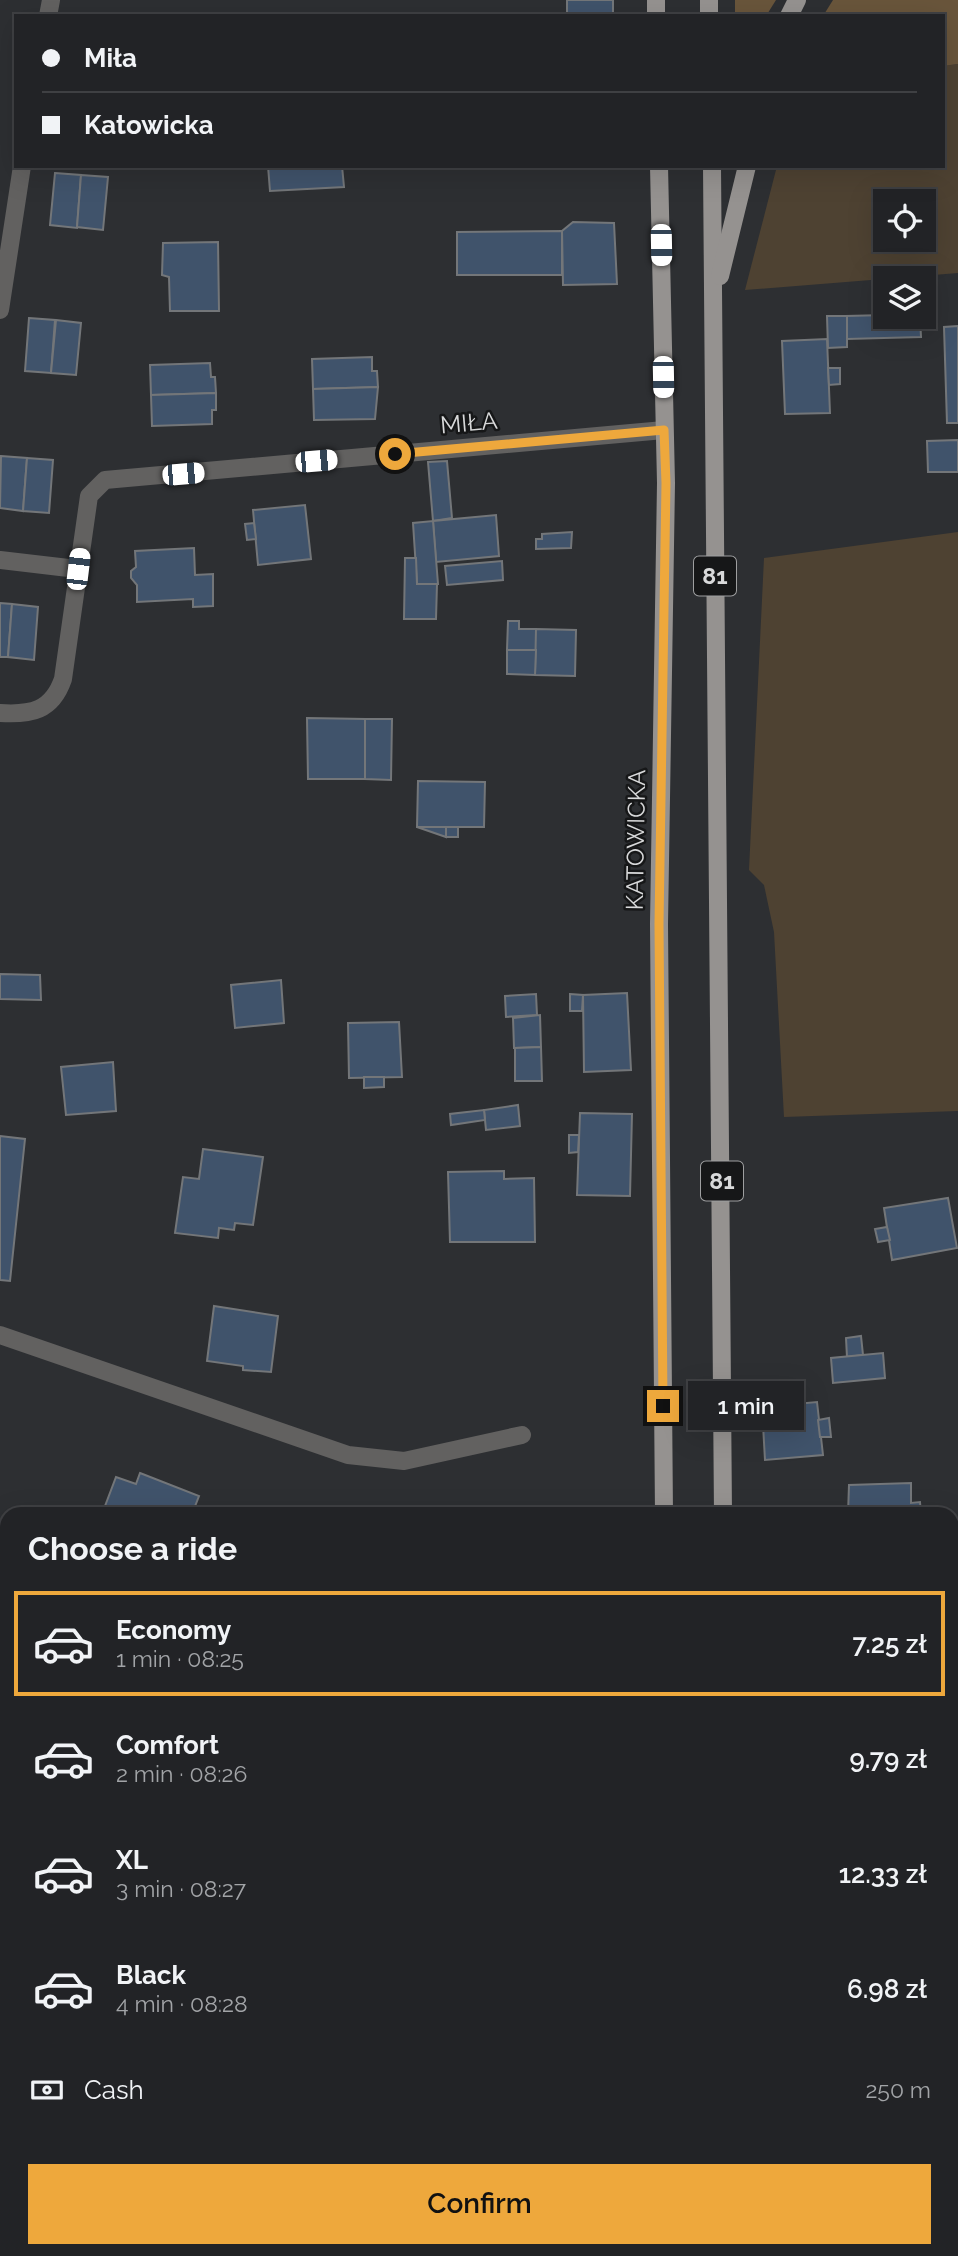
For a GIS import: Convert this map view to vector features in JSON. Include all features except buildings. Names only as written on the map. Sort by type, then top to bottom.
[{"type":"main road","name":"KATOWICKA","points":[[659,168],[666,483],[659,924],[664,1507]]},
{"type":"main road","name":"81","points":[[712,168],[715,848],[721,1046],[723,1507]]},
{"type":"main road","points":[[714,303],[747,168]]},
{"type":"street","points":[[0,310],[22,168]]},
{"type":"street","name":"MIŁA","points":[[0,713],[22,714],[45,706],[57,696],[63,679],[89,496],[105,480],[664,430]]},
{"type":"street","points":[[0,560],[78,569]]},
{"type":"street","points":[[0,1335],[348,1455],[404,1461],[522,1435]]},
{"type":"shaded area","points":[[735,0],[776,0],[767,14],[735,14]]},
{"type":"shaded area","points":[[833,0],[958,0],[958,64],[945,66],[945,14],[824,14]]},
{"type":"shaded area","points":[[958,64],[958,273],[936,275],[936,266],[873,266],[873,280],[745,290],[776,168],[945,168],[945,66]]},
{"type":"shaded area","points":[[958,532],[958,1111],[784,1117],[774,932],[764,885],[749,870],[764,558]]},
{"type":"route","points":[[395,454],[664,430],[666,483],[659,924],[663,1406]]}]
